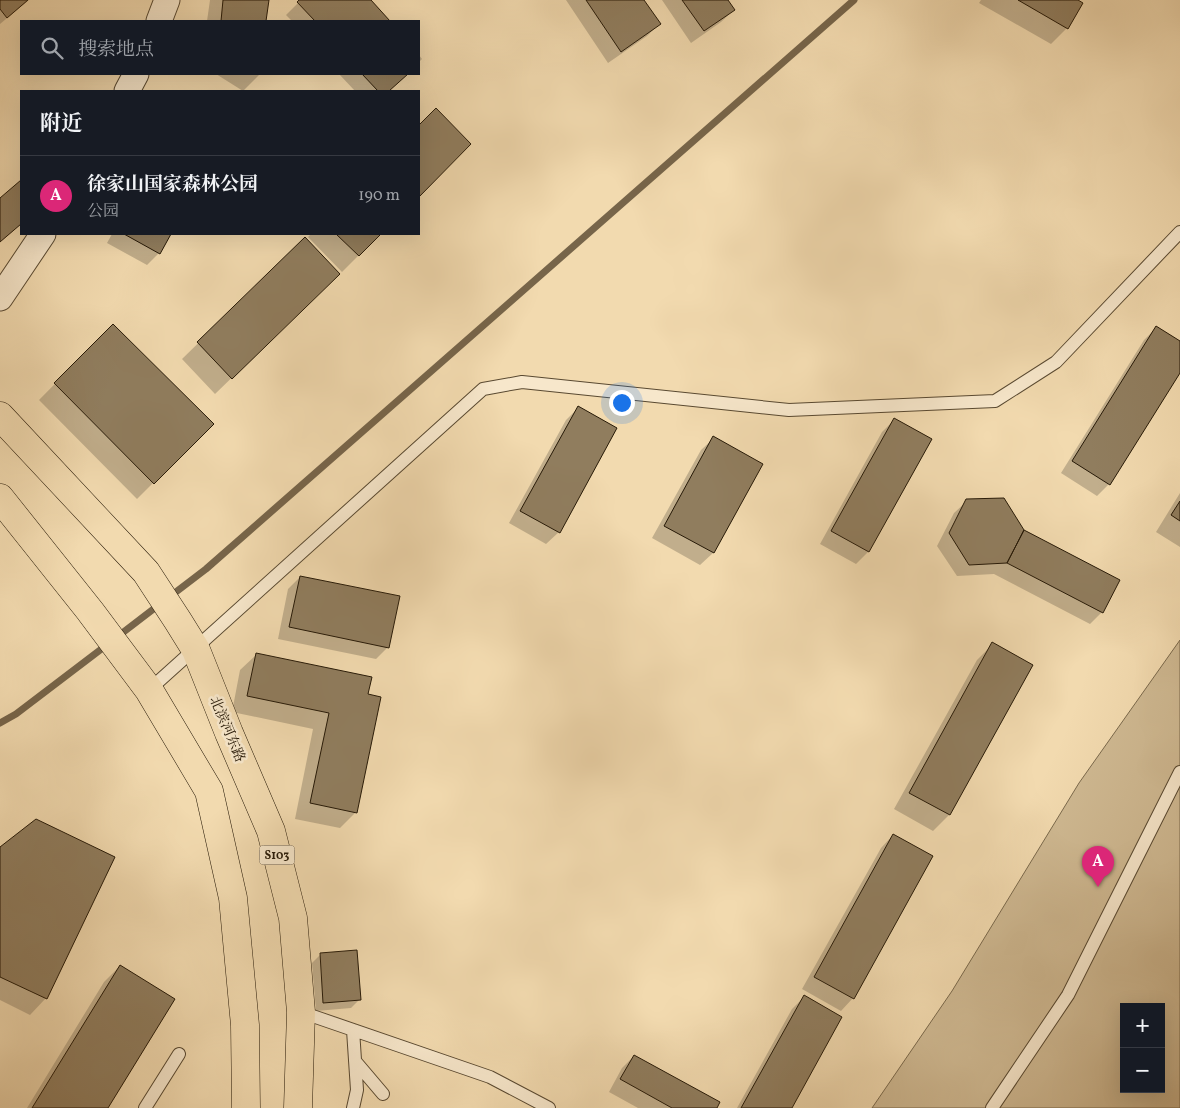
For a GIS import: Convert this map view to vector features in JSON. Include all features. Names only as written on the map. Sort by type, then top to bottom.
[{"type":"main road","name":"北滨河东路","points":[[0,416],[146,572],[196,650],[271,831],[293,918],[300,1012],[298,1108]]},
{"type":"main road","points":[[0,498],[90,611],[149,690],[209,791],[233,898],[245,1025],[246,1108]]},
{"type":"street","points":[[159,20],[167,0]]},
{"type":"street","points":[[128,90],[135,75]]},
{"type":"street","points":[[0,298],[42,235]]},
{"type":"lane","points":[[149,690],[196,650],[483,389],[522,382],[789,410],[995,401],[1056,362],[1180,232]]},
{"type":"lane","points":[[992,1108],[1068,995],[1180,772]]},
{"type":"lane","points":[[300,1012],[490,1077],[550,1108]]},
{"type":"lane","points":[[353,1030],[357,1090],[353,1108]]},
{"type":"lane","points":[[144,1108],[179,1054]]},
{"type":"lane","points":[[355,1061],[383,1094]]},
{"type":"shaded area","points":[[1180,640],[1180,1108],[872,1108],[952,991],[1079,783]]},
{"type":"building","points":[[0,0],[28,0],[7,18],[0,9]]},
{"type":"building","points":[[223,0],[269,0],[266,20],[221,20]]},
{"type":"building","points":[[299,0],[371,0],[389,20],[314,20],[297,2]]},
{"type":"building","points":[[586,0],[644,0],[661,24],[621,52]]},
{"type":"building","points":[[682,0],[728,0],[735,10],[704,31]]},
{"type":"building","points":[[1018,0],[1078,0],[1083,3],[1068,29]]},
{"type":"building","points":[[363,75],[407,75],[390,90],[377,90]]},
{"type":"building","points":[[436,108],[471,144],[420,196],[420,124]]},
{"type":"building","points":[[20,181],[20,225],[0,242],[0,198]]},
{"type":"building","points":[[126,235],[170,235],[160,254]]},
{"type":"building","points":[[337,235],[380,235],[359,256]]},
{"type":"building","points":[[305,237],[340,274],[232,379],[197,342]]},
{"type":"building","points":[[113,324],[214,424],[154,484],[54,383]]},
{"type":"building","points":[[1156,326],[1180,341],[1180,373],[1110,485],[1072,461]]},
{"type":"building","points":[[578,406],[617,428],[560,533],[520,511]]},
{"type":"building","points":[[894,418],[932,439],[869,552],[831,531]]},
{"type":"building","points":[[713,436],[763,464],[714,553],[664,526]]},
{"type":"building","points":[[1004,498],[1024,530],[1007,563],[969,565],[949,533],[966,499]]},
{"type":"building","points":[[1180,501],[1180,521],[1171,515]]},
{"type":"building","points":[[1024,530],[1120,580],[1103,613],[1007,563]]},
{"type":"building","points":[[300,576],[400,596],[389,648],[289,627]]},
{"type":"building","points":[[992,642],[1033,665],[950,815],[909,793]]},
{"type":"building","points":[[256,653],[372,677],[368,694],[381,697],[357,813],[310,803],[329,713],[247,696]]},
{"type":"building","points":[[36,819],[115,857],[47,999],[0,977],[0,847]]},
{"type":"building","points":[[893,834],[933,856],[854,999],[814,977]]},
{"type":"building","points":[[357,950],[361,1000],[323,1003],[320,953]]},
{"type":"building","points":[[120,965],[175,999],[108,1108],[32,1108]]},
{"type":"building","points":[[804,995],[842,1017],[792,1108],[741,1108]]},
{"type":"building","points":[[634,1055],[720,1102],[717,1108],[672,1108],[620,1079]]},
{"type":"waterway","points":[[168,598],[206,569],[854,0]]},
{"type":"waterway","points":[[117,637],[160,604]]},
{"type":"waterway","points":[[0,723],[16,714],[108,644]]},
{"type":"place","name":"徐家山国家森林公园","points":[[1098,887]]}]
